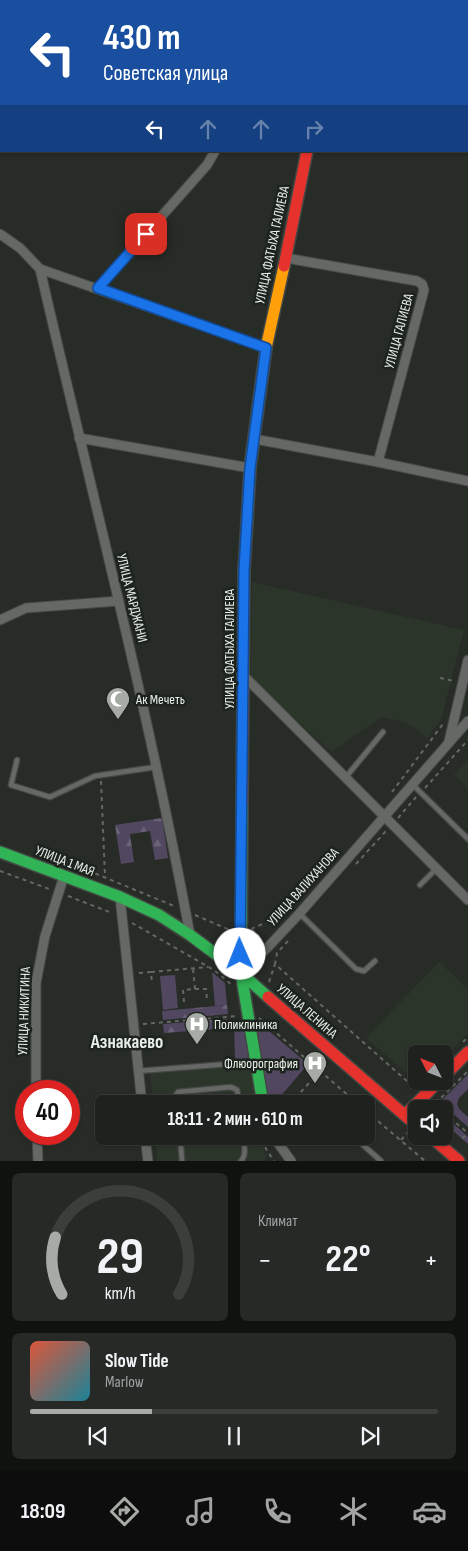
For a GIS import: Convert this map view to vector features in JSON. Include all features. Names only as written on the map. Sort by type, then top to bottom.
[{"type":"street","points":[[98,288],[207,165],[214,152]]},
{"type":"street","name":"УЛИЦА ФАТЫХА ГАЛИЕВА","points":[[262,1095],[241,973],[244,571],[250,468],[266,348],[307,152]]},
{"type":"street","points":[[0,234],[20,248],[40,269],[266,348]]},
{"type":"street","name":"УЛИЦА ГАЛИЕВА","points":[[286,258],[417,281],[422,284],[424,290],[378,462]]},
{"type":"street","name":"УЛИЦА МАРДЖАНИ","points":[[40,269],[119,601],[156,766],[190,934]]},
{"type":"street","points":[[79,438],[250,468]]},
{"type":"street","points":[[254,439],[468,481]]},
{"type":"street","points":[[0,620],[26,608],[119,601]]},
{"type":"street","points":[[448,744],[468,660]]},
{"type":"street","points":[[244,676],[468,900]]},
{"type":"street","name":"УЛИЦА ВАЛИХАНОВА","points":[[241,973],[299,914],[468,721]]},
{"type":"street","name":"УЛИЦА 1 МАЯ","points":[[0,852],[120,897]]},
{"type":"street","name":"УЛИЦА НИКИТИНА","points":[[36,1080],[36,983],[45,936],[64,876]]},
{"type":"street","points":[[120,897],[141,1095]]},
{"type":"street","name":"УЛИЦА ЛЕНИНА","points":[[120,897],[190,934],[241,973],[408,1118]]},
{"type":"street","points":[[453,1067],[468,1052]]},
{"type":"street","points":[[405,1115],[430,1090]]},
{"type":"street","points":[[37,1145],[38,1161]]},
{"type":"street","points":[[146,1145],[148,1161]]},
{"type":"street","points":[[279,1145],[291,1161]]},
{"type":"street","points":[[440,1145],[459,1161]]},
{"type":"lane","points":[[346,777],[383,732]]},
{"type":"lane","points":[[17,760],[11,785],[50,797],[95,776],[156,766]]},
{"type":"lane","points":[[412,784],[468,839]]},
{"type":"lane","points":[[420,885],[436,869]]},
{"type":"lane","points":[[299,914],[356,969],[364,971],[375,961]]},
{"type":"lane","points":[[138,1071],[256,1062]]},
{"type":"lane","points":[[176,1095],[181,1091],[231,1087],[237,1090],[238,1095]]},
{"type":"lane","points":[[181,1145],[182,1161]]},
{"type":"lane","points":[[241,1161],[245,1154],[244,1145]]},
{"type":"lane","points":[[363,1145],[381,1161]]},
{"type":"path","points":[[352,869],[468,740]]},
{"type":"path","points":[[101,775],[105,876]]},
{"type":"path","points":[[36,849],[105,876],[232,931],[240,932],[251,929],[276,953]]},
{"type":"path","points":[[112,913],[143,928],[209,967],[233,985]]},
{"type":"path","points":[[288,940],[276,953],[275,964],[429,1100]]},
{"type":"path","points":[[139,973],[209,967]]},
{"type":"path","points":[[194,968],[195,989]]},
{"type":"path","points":[[151,972],[152,984]]},
{"type":"path","points":[[184,1002],[183,990],[206,988],[207,1000]]},
{"type":"path","points":[[236,1009],[237,1016]]},
{"type":"path","points":[[298,1095],[320,1071]]},
{"type":"path","points":[[438,1100],[468,1071]]},
{"type":"path","points":[[375,1118],[425,1161]]},
{"type":"path","points":[[453,1121],[468,1134],[462,1138]]},
{"type":"path","points":[[265,1145],[274,1161]]},
{"type":"shaded area","points":[[252,582],[464,630],[441,720],[427,738],[407,723],[382,717],[331,752],[251,678]]},
{"type":"shaded area","points":[[468,760],[468,788],[454,775]]},
{"type":"shaded area","points":[[439,962],[468,989],[468,1033],[453,1049],[453,1045],[408,1045],[408,1074],[366,1038]]},
{"type":"shaded area","points":[[252,1066],[256,1095],[152,1095],[150,1073]]},
{"type":"shaded area","points":[[156,1145],[264,1145],[266,1159],[263,1161],[157,1161]]},
{"type":"green space","points":[[162,818],[168,858],[155,860],[150,831],[130,834],[134,862],[121,864],[115,825]]},
{"type":"green space","points":[[212,972],[225,983],[227,1005],[215,1006]]},
{"type":"green space","points":[[175,975],[178,1008],[163,1010],[160,976]]},
{"type":"green space","points":[[227,1005],[228,1014],[163,1020],[162,1011]]},
{"type":"green space","points":[[228,1019],[229,1028],[164,1033],[163,1024]]},
{"type":"green space","points":[[236,1021],[244,1021],[250,1055],[247,1058],[237,1060],[235,1058],[234,1024]]},
{"type":"green space","points":[[256,1022],[308,1064],[282,1095],[268,1095]]},
{"type":"green space","points":[[468,1074],[468,1089],[459,1098],[457,1104],[459,1109],[468,1117],[468,1127],[453,1114],[453,1100],[442,1100]]},
{"type":"green space","points":[[453,1123],[468,1137],[468,1144],[453,1131]]},
{"type":"traffic: fast","points":[[242,805],[241,973],[261,1095]]},
{"type":"traffic: fast","points":[[0,852],[120,897],[159,915],[190,935],[241,973],[268,997]]},
{"type":"traffic: slow","points":[[247,522],[250,468],[266,348],[284,266]]},
{"type":"traffic: jam","points":[[284,266],[307,152]]},
{"type":"traffic: jam","points":[[242,805],[244,571],[247,522]]},
{"type":"traffic: jam","points":[[268,997],[408,1118]]},
{"type":"traffic: jam","points":[[453,1067],[468,1052]]},
{"type":"traffic: jam","points":[[405,1115],[430,1090]]},
{"type":"traffic: jam","points":[[440,1145],[459,1161]]},
{"type":"place","name":"Ак Мечеть","points":[[118,720]]},
{"type":"place","name":"Поликлиника","points":[[197,1045]]},
{"type":"place","name":"Флюорография","points":[[315,1084]]},
{"type":"district","name":"Азнакаево","points":[[127,1042]]},
{"type":"route","points":[[146,234],[98,288],[266,348],[250,468],[244,571],[240,954]]}]
